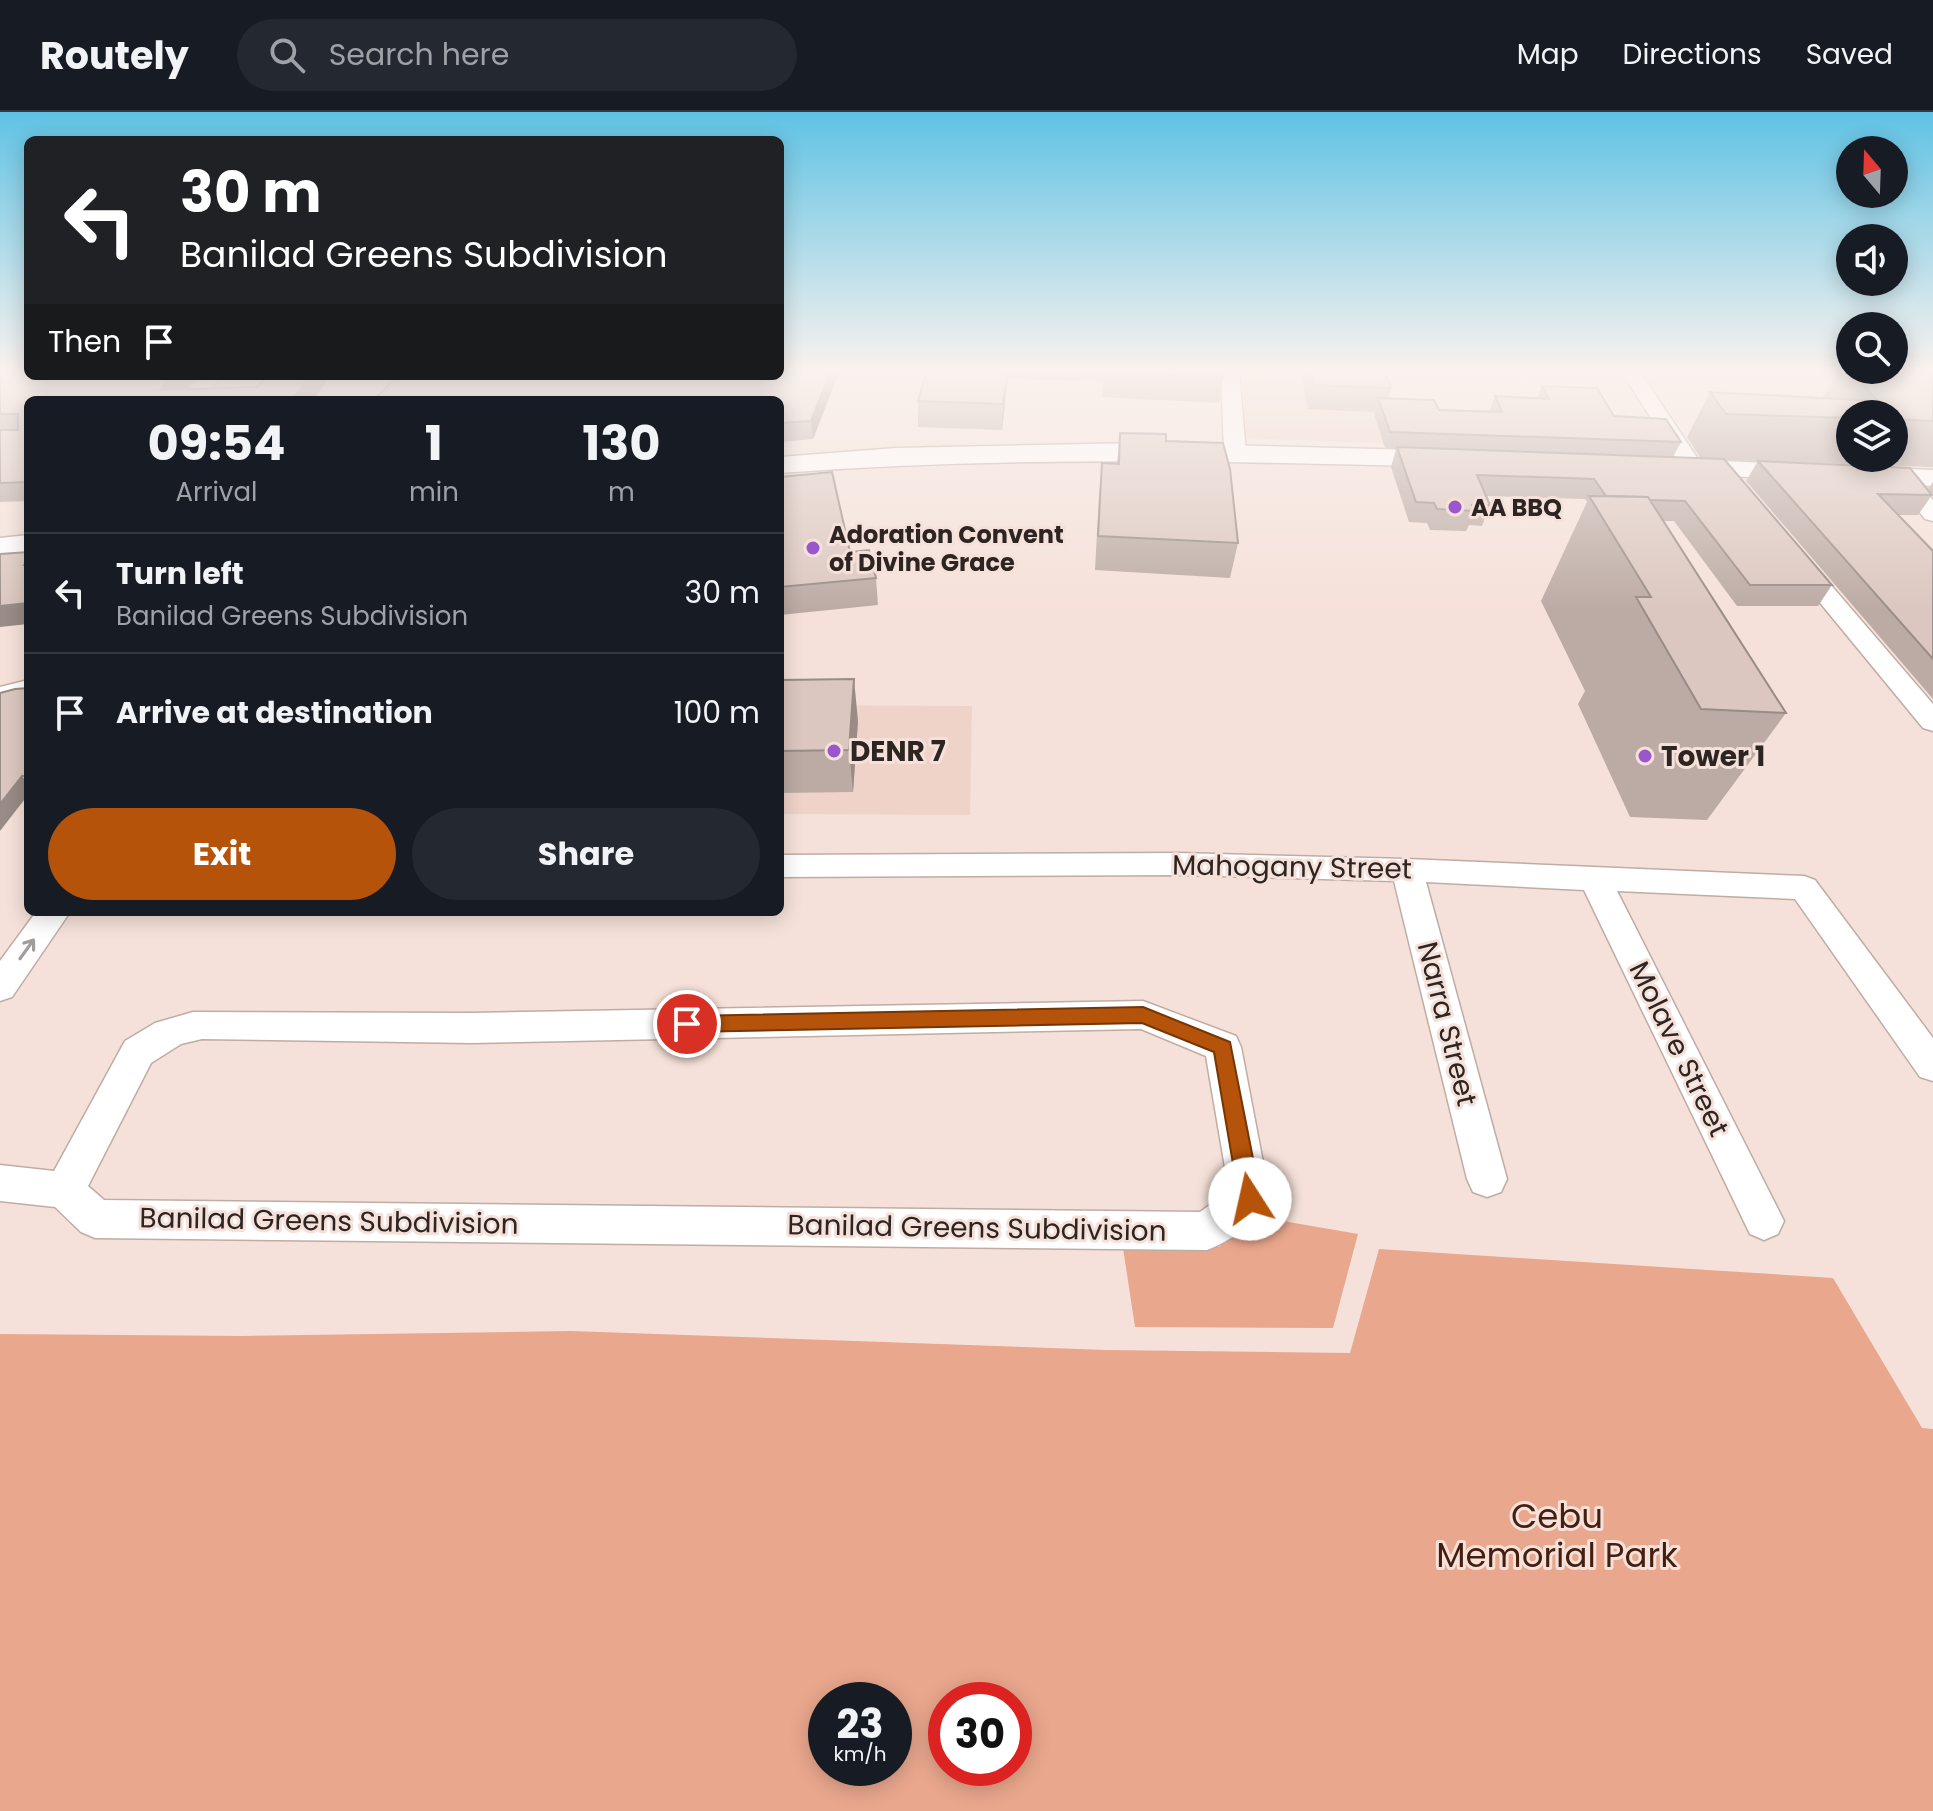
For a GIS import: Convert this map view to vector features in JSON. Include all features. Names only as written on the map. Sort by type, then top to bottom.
[{"type":"main road","points":[[784,465],[1010,452],[1235,453],[1484,460]]},
{"type":"main road","points":[[1647,466],[1933,478]]},
{"type":"main road","points":[[0,521],[24,519]]},
{"type":"main road","points":[[0,547],[24,544]]},
{"type":"street","points":[[1693,451],[1706,468],[1740,492]]},
{"type":"street","points":[[1902,476],[1933,514]]},
{"type":"street","points":[[1781,540],[1933,722]]},
{"type":"street","points":[[0,696],[24,689]]},
{"type":"street","name":"Mahogany Street","points":[[784,866],[1179,864],[1407,870],[1804,888],[1933,1066]]},
{"type":"street","name":"Narra Street","points":[[1407,870],[1487,1179]]},
{"type":"street","name":"Molave Street","points":[[1594,878],[1764,1221]]},
{"type":"street","points":[[0,987],[51,916]]},
{"type":"street","name":"Banilad Greens Subdivision","points":[[1143,1015],[1223,1047],[1250,1199],[1207,1231],[95,1219],[65,1190],[138,1052],[151,1042],[185,1027],[472,1028],[1143,1015]]},
{"type":"street","points":[[0,1183],[65,1190]]},
{"type":"shaded area","points":[[784,705],[972,706],[970,815],[784,814]]},
{"type":"green space","points":[[1249,1215],[1358,1234],[1333,1328],[1135,1327],[1123,1248],[1219,1247]]},
{"type":"green space","name":"Cebu Memorial Park","points":[[1379,1249],[1833,1278],[1922,1428],[1933,1429],[1933,1811],[0,1811],[0,1334],[243,1336],[571,1331],[1106,1350],[1350,1353]]},
{"type":"building","points":[[0,451],[24,451],[24,482],[0,483]]},
{"type":"building","points":[[1119,451],[1225,451],[1238,543],[1098,536],[1102,463],[1119,464]]},
{"type":"building","points":[[1398,451],[1514,451],[1724,459],[1832,585],[1750,585],[1685,501],[1606,496],[1594,479],[1477,475],[1490,505],[1472,505],[1474,511],[1437,509],[1434,503],[1416,502]]},
{"type":"building","points":[[1758,461],[1836,465],[1836,472],[1908,472],[1910,468],[1932,495],[1878,494],[1933,551],[1933,659]]},
{"type":"building","name":"Adoration Convent of Divine Grace","points":[[832,472],[850,552],[869,550],[876,578],[784,587],[784,477]]},
{"type":"building","points":[[1589,496],[1648,497],[1786,713],[1701,709],[1636,597],[1651,597]]},
{"type":"building","points":[[24,552],[24,603],[0,606],[0,554]]},
{"type":"building","points":[[854,679],[849,750],[784,751],[784,680]]},
{"type":"building","points":[[24,688],[24,776],[0,804],[0,693]]},
{"type":"place","name":"AA BBQ","points":[[1455,507]]},
{"type":"place","name":"Adoration Convent of Divine Grace","points":[[813,548]]},
{"type":"place","name":"DENR 7","points":[[834,751]]},
{"type":"place","name":"Tower 1","points":[[1645,756]]},
{"type":"route","points":[[687,1024],[1143,1015],[1223,1047],[1250,1199]]}]
